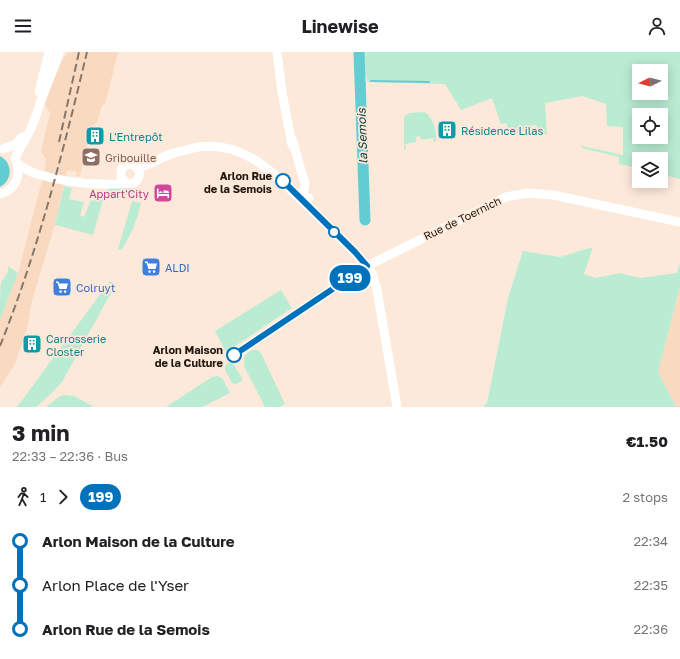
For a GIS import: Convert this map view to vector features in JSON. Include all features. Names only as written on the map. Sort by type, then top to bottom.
[{"type":"main road","points":[[2,149],[16,144],[29,126],[49,52]]},
{"type":"main road","points":[[16,182],[18,176],[16,162],[19,147],[27,136],[35,119],[44,92],[55,68],[59,52]]},
{"type":"main road","points":[[277,52],[288,124],[305,184],[305,200]]},
{"type":"main road","points":[[288,124],[308,184],[305,200]]},
{"type":"main road","points":[[290,188],[298,192],[302,185],[292,139]]},
{"type":"main road","points":[[0,194],[7,191],[16,182],[28,175],[37,174],[96,184],[133,183],[136,182],[139,171],[180,152],[199,147],[223,148],[237,151],[261,162],[290,188],[311,204],[316,214],[355,252],[372,274],[378,290],[397,407]]},
{"type":"main road","points":[[2,149],[12,155],[16,162],[37,174]]},
{"type":"main road","points":[[96,184],[115,178],[127,164],[131,164],[139,171]]},
{"type":"main road","points":[[120,173],[126,183]]},
{"type":"main road","name":"Rue de Toernich","points":[[367,266],[506,197],[528,193],[553,195],[680,222]]},
{"type":"shaded area","points":[[68,52],[118,52],[105,105],[102,105],[97,123],[91,128],[80,176],[76,176],[77,172],[67,170],[55,225],[32,300],[27,329],[15,364],[0,387],[0,320],[18,273],[45,169],[46,160],[41,151],[50,113],[44,103],[61,62]]},
{"type":"shaded area","points":[[680,286],[680,407],[676,407],[658,372]]},
{"type":"green space","points":[[363,52],[680,52],[680,179],[668,176],[668,152],[632,152],[632,167],[619,164],[619,157],[582,148],[582,146],[623,155],[623,127],[607,126],[606,104],[583,96],[545,103],[547,135],[540,133],[536,125],[528,126],[520,133],[510,133],[506,123],[501,124],[492,98],[461,110],[445,84],[368,82],[363,64]]},
{"type":"green space","points":[[424,112],[430,117],[434,125],[436,141],[434,142],[433,138],[421,140],[420,136],[416,137],[416,142],[405,144],[406,149],[404,149],[404,117],[409,113]]},
{"type":"green space","points":[[64,186],[72,188],[69,199],[84,202],[80,215],[84,217],[91,200],[95,201],[98,195],[105,193],[93,235],[55,225]]},
{"type":"green space","points":[[124,187],[136,189],[142,195],[142,200],[107,190],[108,188]]},
{"type":"green space","points":[[132,201],[141,203],[133,228],[121,250],[118,249]]},
{"type":"green space","points":[[593,247],[584,274],[596,278],[620,273],[640,278],[677,273],[680,263],[680,286],[658,372],[676,407],[483,407],[487,403],[508,298],[523,251],[560,257]]},
{"type":"green space","points":[[8,266],[18,273],[0,320],[1,283],[7,273]]},
{"type":"green space","points":[[110,281],[114,283],[111,293],[62,382],[36,407],[17,407]]},
{"type":"green space","points":[[281,290],[292,308],[226,352],[215,331]]},
{"type":"green space","points":[[252,350],[257,350],[261,353],[285,404],[280,407],[265,407],[244,366],[245,355]]},
{"type":"green space","points":[[228,363],[233,363],[242,378],[242,381],[236,384],[232,383],[225,370],[225,366]]},
{"type":"green space","points":[[218,376],[223,379],[230,393],[202,407],[166,407],[212,377]]},
{"type":"green space","points":[[63,395],[74,396],[94,407],[46,407]]},
{"type":"water","points":[[0,156],[7,163],[10,172],[7,180],[0,187]]},
{"type":"waterway","name":"la Semois","points":[[359,52],[365,220]]},
{"type":"waterway","points":[[371,81],[429,82]]},
{"type":"waterway","name":"la Semois","points":[[360,85],[365,83]]},
{"type":"railway","points":[[59,142],[79,52]]},
{"type":"railway","points":[[0,346],[14,310],[49,201],[87,52]]},
{"type":"bus line","name":"199","points":[[234,355],[367,266],[355,252],[283,181]]},
{"type":"place","name":"Résidence Lilas","points":[[447,130]]},
{"type":"place","name":"L'Entrepôt","points":[[95,136]]},
{"type":"place","name":"Gribouille","points":[[91,157]]},
{"type":"place","name":"Arlon Rue de la Semois","points":[[283,181]]},
{"type":"place","name":"Appart'City","points":[[163,193]]},
{"type":"place","name":"ALDI","points":[[151,267]]},
{"type":"place","name":"Colruyt","points":[[62,287]]},
{"type":"place","name":"Carrosserie Closter","points":[[32,344]]},
{"type":"place","name":"Arlon Maison de la Culture","points":[[234,355]]}]
